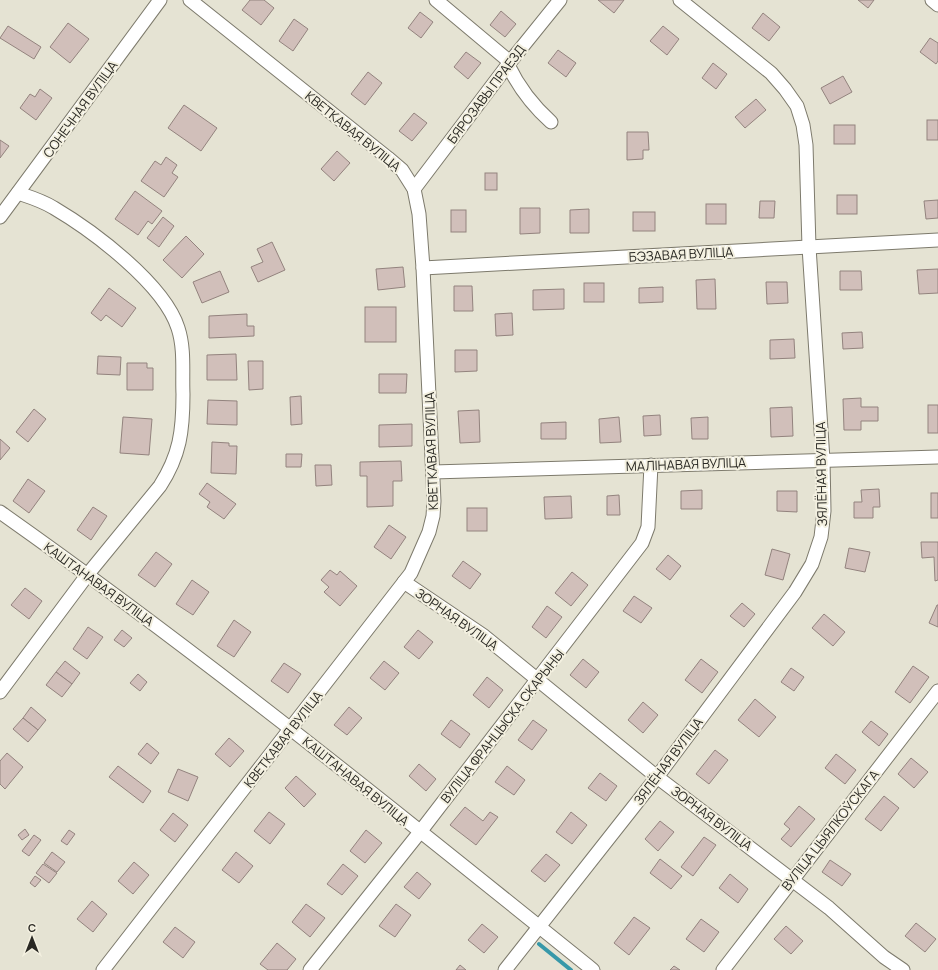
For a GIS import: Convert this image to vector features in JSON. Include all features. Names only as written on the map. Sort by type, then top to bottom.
[{"type":"street","name":"СОНЕЧНАЯ ВУЛІЦА","points":[[0,217],[160,0]]},
{"type":"street","name":"КВЕТКАВАЯ ВУЛІЦА","points":[[103,970],[411,573],[423,548],[433,516],[433,472],[423,268],[419,214],[414,189],[402,170],[388,158],[190,0]]},
{"type":"street","points":[[436,0],[509,64],[523,93],[536,109],[551,122]]},
{"type":"street","name":"БЯРОЗАВЫ ПРАЕЗД","points":[[414,189],[509,64],[560,0]]},
{"type":"street","name":"ЗЯЛЁНАЯ ВУЛІЦА","points":[[505,970],[657,777],[796,592],[812,564],[821,537],[824,511],[823,460],[809,247],[806,145],[803,125],[797,106],[771,73],[680,0]]},
{"type":"street","points":[[932,0],[938,5]]},
{"type":"street","points":[[0,692],[88,574],[160,486],[169,472],[178,450],[182,431],[183,414],[182,352],[178,328],[169,307],[147,281],[123,258],[54,208],[18,193]]},
{"type":"street","name":"БЭЗАВАЯ ВУЛІЦА","points":[[423,268],[938,240]]},
{"type":"street","name":"МАЛІНАВАЯ ВУЛІЦА","points":[[433,472],[938,457]]},
{"type":"street","name":"ВУЛІЦА ФРАНЦЫСКА СКАРЫНЫ","points":[[310,970],[420,832],[642,543],[648,527],[651,465]]},
{"type":"street","name":"КАШТАНАВАЯ ВУЛІЦА","points":[[0,512],[88,574],[291,728],[593,970]]},
{"type":"street","name":"ЗОРНАЯ ВУЛІЦА","points":[[404,582],[484,636],[657,777],[829,908],[884,957],[903,970]]},
{"type":"street","name":"ВУЛІЦА ЦЫЯЛКОЎСКАГА","points":[[722,970],[938,691]]},
{"type":"building","points":[[250,0],[264,0],[274,8],[261,25],[242,10]]},
{"type":"building","points":[[598,0],[624,0],[614,13]]},
{"type":"building","points":[[858,0],[874,0],[868,8]]},
{"type":"building","points":[[501,11],[516,24],[505,37],[490,25]]},
{"type":"building","points":[[420,12],[433,22],[421,38],[408,28]]},
{"type":"building","points":[[763,13],[780,27],[769,41],[752,28]]},
{"type":"building","points":[[294,19],[308,29],[293,51],[279,41]]},
{"type":"building","points":[[68,23],[89,39],[70,63],[50,47]]},
{"type":"building","points":[[8,26],[41,47],[34,59],[0,38]]},
{"type":"building","points":[[663,26],[679,39],[667,55],[650,41]]},
{"type":"building","points":[[930,38],[938,43],[938,61],[936,64],[920,52]]},
{"type":"building","points":[[558,50],[576,63],[566,77],[548,63]]},
{"type":"building","points":[[466,52],[481,63],[468,79],[454,67]]},
{"type":"building","points":[[713,63],[727,74],[716,89],[702,78]]},
{"type":"building","points":[[368,72],[382,83],[365,105],[351,94]]},
{"type":"building","points":[[843,76],[852,92],[830,104],[821,88]]},
{"type":"building","points":[[40,89],[52,98],[36,120],[20,108],[30,94],[35,97]]},
{"type":"building","points":[[756,99],[766,110],[745,128],[735,117]]},
{"type":"building","points":[[184,105],[217,128],[201,151],[168,128]]},
{"type":"building","points":[[414,113],[427,123],[412,141],[399,131]]},
{"type":"building","points":[[927,120],[938,120],[938,140],[927,140]]},
{"type":"building","points":[[834,125],[855,125],[855,144],[834,144]]},
{"type":"building","points":[[627,132],[648,132],[649,150],[643,150],[643,159],[627,160]]},
{"type":"building","points":[[0,140],[9,146],[0,158]]},
{"type":"building","points":[[337,151],[350,163],[334,181],[321,169]]},
{"type":"building","points":[[166,157],[177,165],[172,173],[178,177],[164,197],[141,181],[155,161],[161,165]]},
{"type":"building","points":[[485,173],[497,173],[497,190],[485,190]]},
{"type":"building","points":[[135,191],[162,211],[152,224],[148,221],[138,235],[115,219]]},
{"type":"building","points":[[837,195],[857,195],[857,214],[837,214]]},
{"type":"building","points":[[938,200],[938,218],[926,219],[924,201]]},
{"type":"building","points":[[760,201],[775,201],[774,218],[759,218]]},
{"type":"building","points":[[706,204],[726,204],[726,224],[706,224]]},
{"type":"building","points":[[520,208],[540,208],[540,233],[520,234]]},
{"type":"building","points":[[589,209],[589,233],[570,233],[570,210]]},
{"type":"building","points":[[451,210],[466,210],[466,232],[451,232]]},
{"type":"building","points":[[633,212],[655,212],[655,231],[633,231]]},
{"type":"building","points":[[163,217],[174,226],[159,247],[147,238]]},
{"type":"building","points":[[186,236],[204,254],[182,278],[163,260]]},
{"type":"building","points":[[272,242],[285,270],[258,282],[251,267],[263,262],[257,249]]},
{"type":"building","points":[[403,267],[405,287],[378,290],[376,269]]},
{"type":"building","points":[[938,269],[938,293],[919,294],[917,270]]},
{"type":"building","points":[[220,271],[229,292],[202,303],[193,282]]},
{"type":"building","points":[[840,271],[861,271],[862,290],[840,290]]},
{"type":"building","points":[[715,279],[716,309],[697,309],[696,280]]},
{"type":"building","points":[[766,282],[787,282],[788,303],[767,304]]},
{"type":"building","points":[[584,283],[604,283],[604,302],[584,302]]},
{"type":"building","points":[[454,286],[472,286],[473,311],[454,311]]},
{"type":"building","points":[[663,287],[663,302],[639,303],[639,288]]},
{"type":"building","points":[[109,288],[136,308],[122,327],[106,315],[101,321],[91,313]]},
{"type":"building","points":[[564,289],[564,309],[533,310],[533,290]]},
{"type":"building","points":[[365,307],[396,307],[396,342],[365,342]]},
{"type":"building","points":[[512,313],[513,335],[496,336],[495,314]]},
{"type":"building","points":[[247,314],[247,326],[254,326],[254,336],[209,338],[209,316]]},
{"type":"building","points":[[862,332],[863,348],[843,349],[842,333]]},
{"type":"building","points":[[794,339],[795,358],[770,359],[770,340]]},
{"type":"building","points":[[455,350],[477,350],[477,371],[455,372]]},
{"type":"building","points":[[236,354],[237,380],[207,380],[207,355]]},
{"type":"building","points":[[98,356],[121,357],[120,375],[97,374]]},
{"type":"building","points":[[248,361],[263,361],[263,389],[249,390]]},
{"type":"building","points":[[127,363],[147,363],[147,368],[153,368],[153,390],[127,390]]},
{"type":"building","points":[[379,374],[407,374],[406,393],[379,393]]},
{"type":"building","points":[[301,396],[302,424],[291,425],[290,397]]},
{"type":"building","points":[[861,398],[861,407],[878,407],[878,421],[861,421],[861,430],[844,430],[843,399]]},
{"type":"building","points":[[208,400],[237,401],[237,425],[207,424]]},
{"type":"building","points":[[928,405],[938,405],[938,433],[928,433]]},
{"type":"building","points":[[792,407],[793,436],[771,437],[770,408]]},
{"type":"building","points":[[34,409],[46,419],[28,442],[16,432]]},
{"type":"building","points":[[479,410],[480,442],[460,443],[458,411]]},
{"type":"building","points":[[660,415],[661,435],[644,436],[643,416]]},
{"type":"building","points":[[123,417],[152,419],[149,455],[120,453]]},
{"type":"building","points":[[619,417],[621,442],[600,443],[599,419]]},
{"type":"building","points":[[708,417],[708,439],[692,439],[691,418]]},
{"type":"building","points":[[566,422],[566,439],[541,439],[541,423]]},
{"type":"building","points":[[412,424],[412,446],[379,447],[379,425]]},
{"type":"building","points":[[0,439],[10,448],[0,460]]},
{"type":"building","points":[[212,442],[229,443],[229,446],[237,446],[236,474],[211,473]]},
{"type":"building","points":[[286,454],[302,454],[301,467],[286,467]]},
{"type":"building","points":[[401,461],[402,481],[393,481],[393,506],[367,507],[367,476],[360,476],[360,462]]},
{"type":"building","points":[[315,465],[331,465],[332,485],[316,486]]},
{"type":"building","points":[[28,479],[45,491],[29,513],[13,501]]},
{"type":"building","points":[[207,483],[236,504],[224,519],[207,507],[210,502],[199,494]]},
{"type":"building","points":[[879,489],[880,507],[873,507],[873,518],[854,518],[854,502],[862,502],[861,490]]},
{"type":"building","points":[[702,490],[702,509],[681,509],[681,491]]},
{"type":"building","points":[[777,491],[797,491],[797,512],[777,511]]},
{"type":"building","points":[[931,493],[938,493],[938,518],[931,518]]},
{"type":"building","points":[[619,495],[620,515],[607,515],[607,496]]},
{"type":"building","points":[[571,496],[572,518],[545,519],[544,497]]},
{"type":"building","points":[[93,507],[107,516],[91,540],[77,530]]},
{"type":"building","points":[[467,508],[487,508],[487,531],[467,531]]},
{"type":"building","points":[[389,525],[406,537],[391,559],[374,547]]},
{"type":"building","points":[[921,542],[938,542],[938,580],[935,581],[934,557],[922,558]]},
{"type":"building","points":[[849,548],[870,552],[865,572],[845,568]]},
{"type":"building","points":[[772,549],[790,554],[783,580],[765,575]]},
{"type":"building","points":[[156,552],[172,564],[155,587],[138,575]]},
{"type":"building","points":[[668,555],[681,566],[670,580],[656,569]]},
{"type":"building","points":[[463,561],[481,574],[470,589],[452,576]]},
{"type":"building","points":[[330,570],[337,575],[340,571],[357,586],[340,606],[324,592],[329,587],[321,580]]},
{"type":"building","points":[[572,572],[588,585],[571,606],[555,593]]},
{"type":"building","points":[[192,580],[209,592],[193,615],[176,604]]},
{"type":"building","points":[[25,588],[42,601],[29,619],[11,605]]},
{"type":"building","points":[[634,596],[652,608],[641,623],[623,611]]},
{"type":"building","points":[[742,603],[755,614],[744,627],[730,616]]},
{"type":"building","points":[[938,605],[938,627],[929,623]]},
{"type":"building","points":[[547,606],[562,617],[546,638],[532,627]]},
{"type":"building","points":[[824,614],[845,632],[833,646],[812,628]]},
{"type":"building","points":[[234,620],[251,632],[234,657],[217,646]]},
{"type":"building","points":[[88,627],[103,637],[87,659],[73,649]]},
{"type":"building","points":[[122,630],[132,638],[124,647],[114,640]]},
{"type":"building","points":[[418,630],[433,642],[419,659],[404,647]]},
{"type":"building","points":[[583,659],[599,672],[586,688],[570,675]]},
{"type":"building","points":[[701,659],[718,672],[702,693],[685,680]]},
{"type":"building","points":[[65,661],[80,673],[72,684],[56,672]]},
{"type":"building","points":[[384,661],[399,673],[385,690],[370,678]]},
{"type":"building","points":[[284,663],[301,674],[288,693],[271,681]]},
{"type":"building","points":[[913,666],[929,677],[910,703],[895,692]]},
{"type":"building","points":[[791,668],[804,677],[794,691],[781,682]]},
{"type":"building","points":[[56,672],[72,684],[62,697],[46,685]]},
{"type":"building","points":[[138,674],[147,682],[140,691],[130,683]]},
{"type":"building","points":[[487,677],[503,690],[489,708],[473,695]]},
{"type":"building","points":[[755,699],[776,717],[759,737],[738,720]]},
{"type":"building","points":[[643,702],[658,715],[643,733],[628,720]]},
{"type":"building","points":[[31,707],[46,720],[38,730],[23,718]]},
{"type":"building","points":[[349,707],[362,718],[347,735],[334,725]]},
{"type":"building","points":[[23,718],[38,730],[28,742],[13,729]]},
{"type":"building","points":[[451,720],[470,734],[460,748],[441,734]]},
{"type":"building","points":[[533,720],[547,730],[532,750],[518,740]]},
{"type":"building","points":[[871,721],[888,734],[879,746],[862,732]]},
{"type":"building","points":[[229,738],[244,751],[230,767],[215,754]]},
{"type":"building","points":[[147,743],[159,753],[151,764],[138,754]]},
{"type":"building","points":[[715,750],[728,760],[709,784],[696,774]]},
{"type":"building","points":[[7,753],[23,767],[5,789],[0,784],[0,761]]},
{"type":"building","points":[[836,754],[856,770],[845,784],[825,768]]},
{"type":"building","points":[[911,758],[928,772],[914,788],[898,774]]},
{"type":"building","points":[[419,764],[436,779],[426,791],[409,776]]},
{"type":"building","points":[[118,766],[151,791],[143,803],[109,777]]},
{"type":"building","points":[[507,766],[525,780],[514,795],[495,782]]},
{"type":"building","points":[[178,769],[198,777],[188,801],[168,792]]},
{"type":"building","points":[[600,773],[617,786],[606,801],[588,788]]},
{"type":"building","points":[[296,776],[316,794],[304,807],[285,788]]},
{"type":"building","points":[[884,796],[899,808],[881,831],[865,819]]},
{"type":"building","points":[[799,806],[815,819],[791,847],[781,839],[790,829],[784,824]]},
{"type":"building","points":[[465,807],[483,821],[490,812],[498,817],[476,845],[450,825]]},
{"type":"building","points":[[269,812],[285,824],[270,844],[254,831]]},
{"type":"building","points":[[571,812],[587,825],[572,844],[556,832]]},
{"type":"building","points":[[173,813],[188,825],[175,842],[160,830]]},
{"type":"building","points":[[660,821],[674,832],[658,851],[645,839]]},
{"type":"building","points":[[25,829],[29,835],[22,840],[18,835]]},
{"type":"building","points":[[69,830],[75,834],[67,845],[61,841]]},
{"type":"building","points":[[366,830],[382,843],[365,863],[350,851]]},
{"type":"building","points":[[34,835],[41,840],[29,856],[22,851]]},
{"type":"building","points":[[704,837],[716,845],[693,876],[681,867]]},
{"type":"building","points":[[52,852],[65,862],[57,872],[44,863]]},
{"type":"building","points":[[236,852],[253,866],[239,883],[222,870]]},
{"type":"building","points":[[546,854],[560,865],[545,882],[531,871]]},
{"type":"building","points":[[660,859],[682,876],[671,889],[650,873]]},
{"type":"building","points":[[830,860],[851,874],[842,886],[822,872]]},
{"type":"building","points":[[134,862],[149,875],[133,894],[118,881]]},
{"type":"building","points":[[43,864],[57,873],[49,883],[36,873]]},
{"type":"building","points":[[343,864],[358,876],[342,895],[327,884]]},
{"type":"building","points":[[417,872],[431,884],[419,899],[404,887]]},
{"type":"building","points":[[730,874],[748,889],[738,903],[719,888]]},
{"type":"building","points":[[35,876],[41,880],[35,887],[30,883]]},
{"type":"building","points":[[92,901],[107,914],[93,932],[77,919]]},
{"type":"building","points":[[306,904],[325,918],[310,937],[292,922]]},
{"type":"building","points":[[396,904],[411,915],[395,937],[379,926]]},
{"type":"building","points":[[634,917],[650,928],[629,955],[614,943]]},
{"type":"building","points":[[701,919],[719,932],[704,952],[686,939]]},
{"type":"building","points":[[916,923],[936,939],[925,952],[905,936]]},
{"type":"building","points":[[482,924],[498,937],[484,953],[468,940]]},
{"type":"building","points":[[786,926],[803,941],[791,954],[774,939]]},
{"type":"building","points":[[175,927],[195,942],[183,958],[163,942]]},
{"type":"building","points":[[277,943],[296,959],[287,970],[268,970],[260,964]]},
{"type":"building","points":[[460,965],[466,970],[456,970]]},
{"type":"building","points":[[674,966],[680,970],[670,970]]},
{"type":"waterway","points":[[539,944],[571,970]]}]
